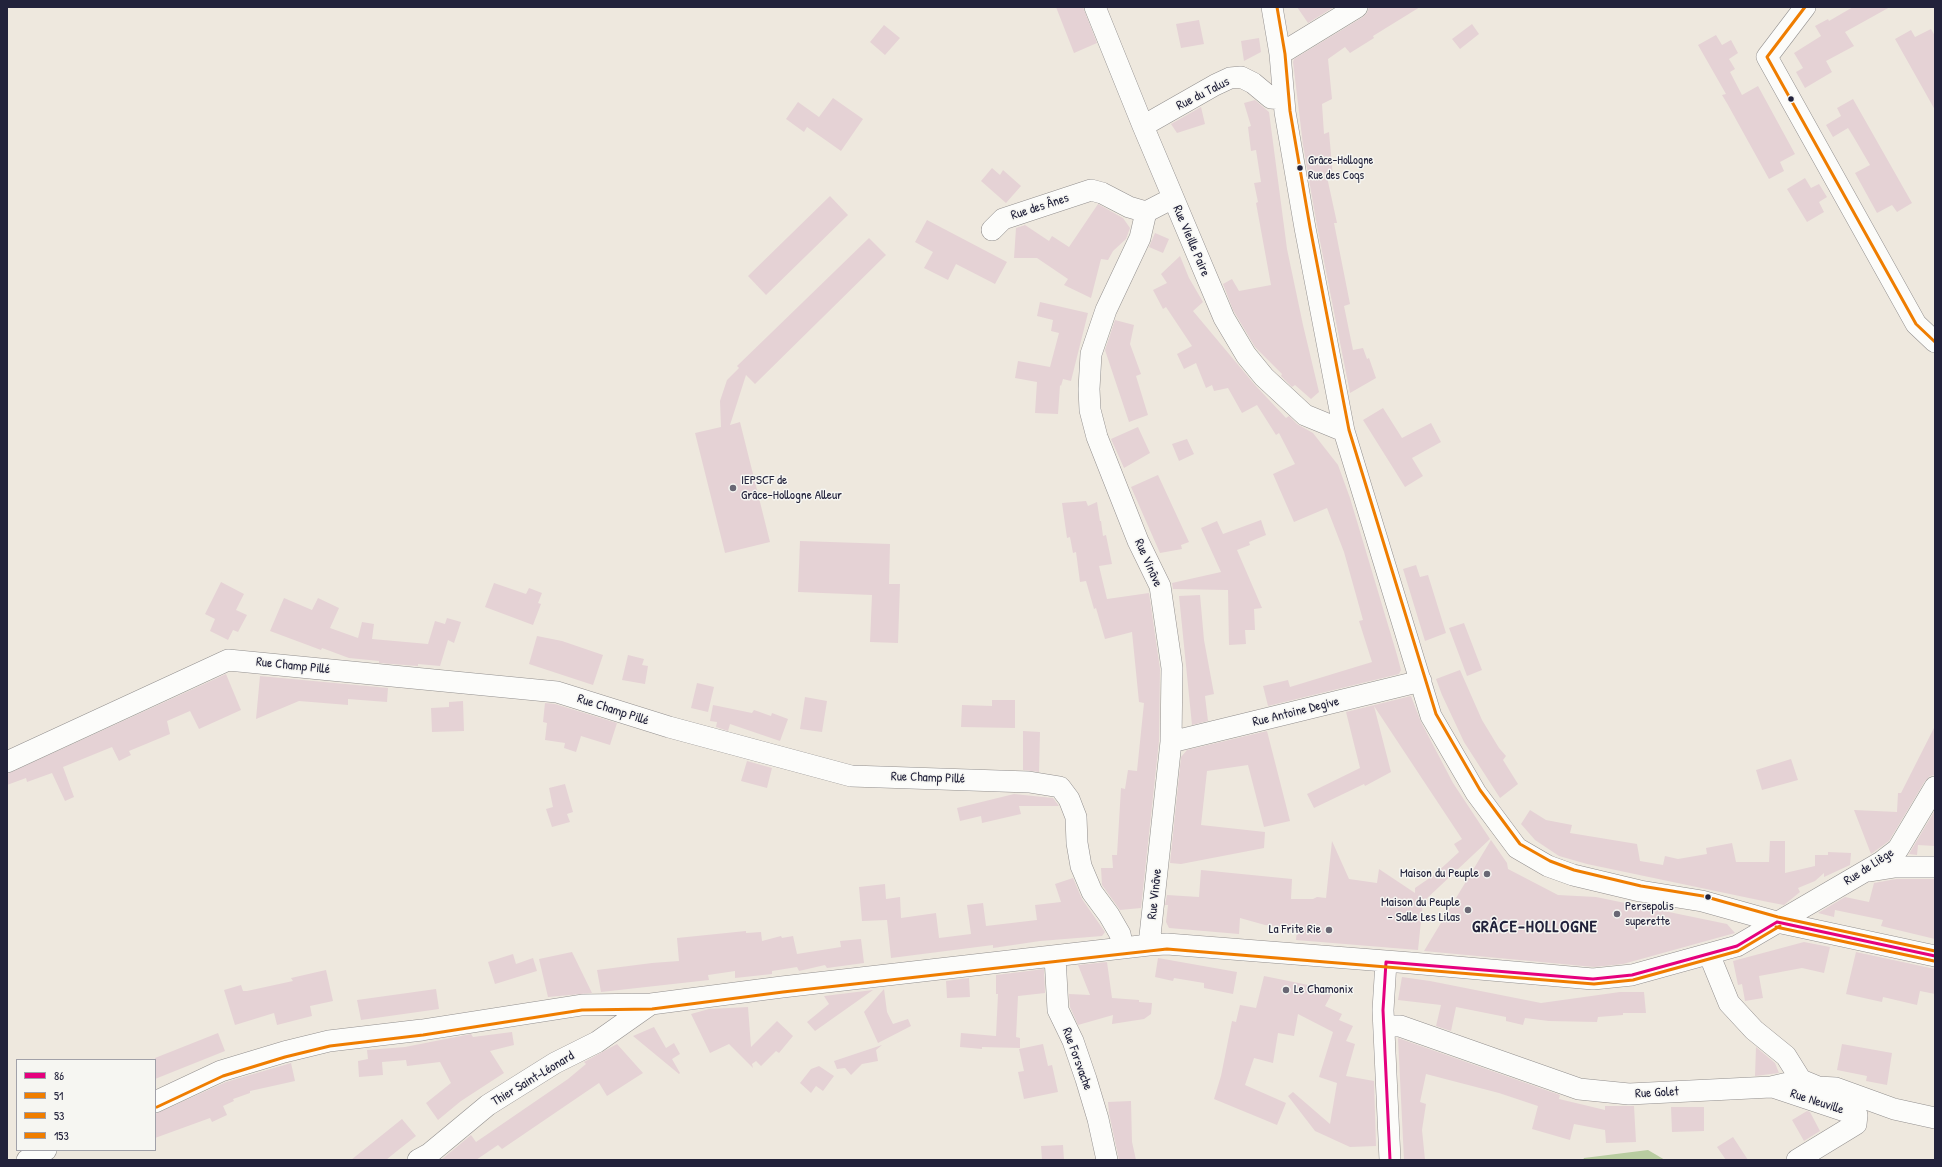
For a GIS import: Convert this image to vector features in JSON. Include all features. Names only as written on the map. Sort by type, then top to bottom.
[{"type":"street","name":"Rue Vieille Paire","points":[[1095,7],[1143,126],[1159,205],[1224,318],[1246,355],[1264,377],[1306,415],[1344,431]]},
{"type":"street","points":[[1272,7],[1280,54],[1284,99],[1305,228],[1344,431],[1431,716],[1476,793],[1517,848],[1548,866],[1573,875],[1640,891],[1726,906],[1777,922],[1935,956]]},
{"type":"street","points":[[1280,54],[1357,7]]},
{"type":"street","points":[[1805,7],[1767,57],[1926,322],[1935,342]]},
{"type":"street","name":"Rue du Talus","points":[[1143,126],[1230,78],[1241,77],[1253,83],[1271,98],[1284,99]]},
{"type":"street","name":"Rue des Ânes","points":[[992,230],[1003,219],[1091,190],[1102,193],[1129,207],[1159,205]]},
{"type":"street","name":"Rue Vinâve","points":[[1150,945],[1171,742],[1172,668],[1160,586],[1138,541],[1097,437],[1090,403],[1091,354],[1106,310],[1140,238],[1159,205]]},
{"type":"street","name":"Rue Champ Pillé","points":[[7,762],[228,660],[557,692],[669,727],[851,776],[1029,782],[1060,787],[1069,799],[1076,818],[1077,843],[1081,866],[1092,892],[1109,915],[1120,934],[1123,948]]},
{"type":"street","name":"Rue Antoine Degive","points":[[1171,742],[1421,681]]},
{"type":"street","name":"Rue de Liège","points":[[156,1102],[221,1071],[284,1052],[329,1041],[422,1030],[582,1005],[651,1004],[782,987],[1150,945],[1167,944],[1593,979],[1632,975],[1737,946],[1881,862],[1898,850],[1935,787]]},
{"type":"street","points":[[1866,871],[1895,867],[1935,867]]},
{"type":"street","points":[[1709,954],[1729,1003],[1754,1030],[1786,1056],[1801,1080],[1818,1087],[1836,1088],[1894,1109],[1935,1118]]},
{"type":"street","name":"Rue Forsvache","points":[[1054,957],[1058,1010],[1073,1041],[1086,1079],[1098,1119],[1107,1160]]},
{"type":"street","points":[[1386,962],[1384,1026],[1390,1160]]},
{"type":"street","name":"Thier Saint-Léonard","points":[[418,1160],[429,1154],[488,1105],[555,1063],[597,1042],[651,1004]]},
{"type":"street","name":"Rue Golet","points":[[1384,1026],[1400,1026],[1579,1089],[1629,1094],[1771,1086],[1801,1080]]},
{"type":"street","name":"Rue Neuville","points":[[1771,1086],[1857,1115],[1856,1124],[1797,1160]]},
{"type":"street","points":[[27,1160],[44,1151]]},
{"type":"green space","points":[[1648,1150],[1665,1160],[1583,1160],[1584,1158]]},
{"type":"building","points":[[1056,7],[1083,7],[1097,43],[1074,53]]},
{"type":"building","points":[[1297,7],[1334,7],[1308,23]]},
{"type":"building","points":[[1369,7],[1420,7],[1373,36],[1374,38],[1350,53],[1345,47],[1328,59],[1332,99],[1322,104],[1324,134],[1329,132],[1333,177],[1327,177],[1337,223],[1334,223],[1350,304],[1344,306],[1353,350],[1363,348],[1367,359],[1369,358],[1376,378],[1350,393],[1317,226],[1303,145],[1293,62],[1294,59],[1363,17],[1367,13]]},
{"type":"building","points":[[1853,7],[1890,7],[1845,32],[1854,46],[1826,61],[1832,72],[1805,88],[1796,72],[1803,68],[1794,53],[1821,36],[1815,26],[1828,19],[1829,21]]},
{"type":"building","points":[[1199,20],[1204,44],[1181,48],[1176,24]]},
{"type":"building","points":[[1472,24],[1479,34],[1460,49],[1452,39]]},
{"type":"building","points":[[884,25],[900,38],[885,55],[870,42]]},
{"type":"building","points":[[1931,29],[1935,36],[1935,110],[1895,39],[1911,30],[1915,37]]},
{"type":"building","points":[[1716,35],[1722,45],[1731,40],[1738,53],[1729,59],[1735,69],[1730,72],[1742,95],[1758,86],[1795,154],[1780,162],[1784,171],[1769,179],[1722,95],[1726,94],[1698,45]]},
{"type":"building","points":[[1259,38],[1261,52],[1244,61],[1241,41]]},
{"type":"building","points":[[833,98],[863,119],[841,151],[807,127],[804,132],[786,119],[798,102],[819,117]]},
{"type":"building","points":[[1853,99],[1912,203],[1897,212],[1892,205],[1877,213],[1855,173],[1870,165],[1848,128],[1833,137],[1826,125],[1841,116],[1837,108]]},
{"type":"building","points":[[1255,100],[1269,112],[1287,249],[1319,392],[1311,399],[1295,385],[1292,387],[1281,376],[1282,374],[1255,347],[1233,310],[1223,284],[1232,279],[1239,291],[1271,285],[1256,203],[1258,202],[1254,183],[1261,182],[1256,150],[1251,151],[1248,127],[1251,126],[1244,103]]},
{"type":"building","points":[[1201,107],[1205,124],[1177,133],[1171,124]]},
{"type":"building","points":[[992,168],[1000,175],[1003,170],[1021,186],[1006,203],[981,181]]},
{"type":"building","points":[[1805,178],[1811,188],[1819,184],[1827,197],[1819,202],[1824,212],[1807,222],[1787,189]]},
{"type":"building","points":[[830,196],[848,215],[766,295],[748,276]]},
{"type":"building","points":[[1098,204],[1123,218],[1130,228],[1126,239],[1113,251],[1108,260],[1101,259],[1091,298],[1064,285],[1068,279],[1037,258],[1014,258],[1016,228],[1025,225],[1049,241],[1052,236],[1069,247]]},
{"type":"building","points":[[927,220],[1007,262],[995,284],[956,264],[948,280],[924,268],[933,252],[915,242]]},
{"type":"building","points":[[1155,233],[1169,239],[1163,253],[1149,247]]},
{"type":"building","points":[[869,238],[886,255],[755,384],[746,375],[730,425],[740,422],[770,542],[725,553],[695,433],[721,427],[720,401],[727,380],[739,368],[737,366]]},
{"type":"building","points":[[1180,256],[1189,278],[1203,302],[1193,311],[1255,385],[1286,418],[1289,416],[1297,424],[1313,433],[1338,465],[1350,498],[1397,655],[1401,670],[1399,674],[1268,706],[1263,686],[1288,680],[1290,687],[1372,662],[1359,621],[1363,620],[1344,552],[1327,508],[1294,522],[1273,474],[1295,464],[1279,433],[1276,435],[1257,405],[1242,413],[1228,388],[1214,391],[1212,385],[1206,388],[1196,363],[1184,369],[1177,354],[1192,346],[1166,307],[1163,309],[1153,290],[1167,283],[1161,274]]},
{"type":"building","points":[[1040,302],[1088,313],[1071,381],[1063,379],[1061,386],[1060,385],[1058,414],[1035,413],[1037,382],[1015,378],[1018,361],[1050,367],[1059,333],[1051,331],[1053,320],[1037,316]]},
{"type":"building","points":[[1115,320],[1134,325],[1130,344],[1141,374],[1136,376],[1148,415],[1129,422],[1105,350]]},
{"type":"building","points":[[1383,408],[1402,438],[1431,423],[1441,442],[1412,458],[1423,476],[1405,487],[1363,420]]},
{"type":"building","points":[[1138,427],[1150,453],[1124,468],[1111,439]]},
{"type":"building","points":[[1187,439],[1194,454],[1179,461],[1172,444]]},
{"type":"building","points":[[1158,475],[1189,542],[1181,545],[1182,549],[1160,553],[1131,487]]},
{"type":"building","points":[[1086,501],[1088,506],[1097,502],[1103,536],[1106,535],[1112,564],[1099,566],[1107,599],[1149,593],[1160,669],[1159,741],[1141,908],[1120,910],[1102,885],[1101,868],[1113,868],[1112,855],[1117,855],[1121,788],[1125,789],[1128,770],[1137,771],[1144,703],[1139,702],[1132,632],[1105,639],[1086,581],[1080,582],[1076,552],[1073,553],[1070,537],[1067,538],[1062,503]]},
{"type":"building","points":[[1261,520],[1266,535],[1249,542],[1250,545],[1237,550],[1262,608],[1254,609],[1255,630],[1245,630],[1246,644],[1229,645],[1228,590],[1173,589],[1172,583],[1221,572],[1201,528],[1217,521],[1223,534]]},
{"type":"building","points":[[800,541],[890,544],[889,584],[900,584],[898,643],[870,642],[872,595],[798,592]]},
{"type":"building","points":[[1416,565],[1420,577],[1428,575],[1446,633],[1425,641],[1403,569]]},
{"type":"building","points":[[221,582],[244,594],[236,610],[247,615],[238,632],[233,630],[228,640],[210,631],[215,619],[205,614]]},
{"type":"building","points":[[494,583],[526,594],[529,588],[542,593],[538,603],[541,604],[533,625],[485,607]]},
{"type":"building","points":[[1200,595],[1204,640],[1214,694],[1205,696],[1208,721],[1192,725],[1179,596]]},
{"type":"building","points":[[284,598],[312,610],[318,598],[339,608],[330,628],[358,638],[362,622],[374,624],[372,639],[428,644],[435,621],[445,624],[447,618],[461,622],[454,643],[448,640],[440,666],[379,663],[379,661],[349,658],[322,648],[321,650],[270,631]]},
{"type":"building","points":[[1464,623],[1482,670],[1467,676],[1449,628]]},
{"type":"building","points":[[537,636],[562,641],[603,655],[593,685],[529,664]]},
{"type":"building","points":[[628,655],[644,659],[642,665],[648,666],[645,684],[622,680]]},
{"type":"building","points":[[1460,670],[1482,720],[1499,748],[1506,756],[1503,760],[1518,784],[1500,798],[1464,742],[1436,679]]},
{"type":"building","points":[[226,674],[241,710],[199,729],[190,711],[167,721],[170,734],[129,751],[131,755],[119,761],[112,747],[63,767],[74,797],[65,801],[52,773],[27,782],[26,778],[7,785],[7,774]]},
{"type":"building","points":[[260,676],[388,688],[387,702],[348,699],[348,705],[299,701],[256,719]]},
{"type":"building","points":[[697,683],[714,687],[708,712],[691,708]]},
{"type":"building","points":[[1411,696],[1421,722],[1453,783],[1490,839],[1423,902],[1418,950],[1296,940],[1297,928],[1265,925],[1240,918],[1239,934],[1169,928],[1166,922],[1168,905],[1165,905],[1167,895],[1199,897],[1201,870],[1292,879],[1291,899],[1313,899],[1317,897],[1326,898],[1332,841],[1349,879],[1377,883],[1379,869],[1415,893],[1415,888],[1434,875],[1459,852],[1454,844],[1462,839],[1374,706],[1391,772],[1365,786],[1364,784],[1314,808],[1307,794],[1360,768],[1346,712]]},
{"type":"building","points":[[805,697],[827,701],[822,732],[800,729]]},
{"type":"building","points":[[992,700],[1015,700],[1015,728],[961,727],[962,705],[992,706]]},
{"type":"building","points":[[463,701],[464,731],[432,732],[431,708],[449,707],[449,702]]},
{"type":"building","points":[[545,703],[555,704],[617,723],[610,745],[581,736],[576,752],[564,748],[565,743],[545,740],[547,723],[543,722]]},
{"type":"building","points":[[713,705],[752,713],[754,710],[771,716],[772,713],[788,719],[780,741],[730,724],[728,731],[716,727],[717,722],[710,721]]},
{"type":"building","points":[[1935,726],[1935,775],[1930,776],[1925,781],[1889,841],[1871,854],[1854,810],[1897,812],[1898,793],[1901,793]]},
{"type":"building","points":[[1023,731],[1040,732],[1039,772],[1023,770]]},
{"type":"building","points":[[1267,731],[1290,821],[1264,827],[1248,765],[1207,771],[1201,825],[1265,832],[1264,848],[1181,864],[1170,863],[1181,757],[1187,750]]},
{"type":"building","points":[[1791,759],[1798,780],[1762,790],[1756,770]]},
{"type":"building","points":[[747,761],[772,768],[767,788],[741,781]]},
{"type":"building","points":[[565,784],[573,812],[567,814],[570,822],[552,827],[546,809],[553,807],[549,788]]},
{"type":"building","points":[[1014,794],[1053,798],[1059,806],[1019,806],[1021,814],[982,823],[981,816],[960,821],[957,808]]},
{"type":"building","points":[[1530,810],[1546,820],[1572,825],[1570,833],[1637,844],[1640,861],[1663,865],[1665,856],[1678,859],[1707,854],[1706,848],[1732,843],[1736,862],[1769,862],[1770,841],[1785,841],[1785,873],[1815,866],[1815,855],[1828,855],[1828,852],[1851,853],[1850,865],[1824,877],[1824,873],[1815,881],[1798,888],[1800,892],[1784,905],[1587,864],[1559,856],[1535,840],[1521,824]]},
{"type":"building","points":[[1935,810],[1935,846],[1918,845],[1917,855],[1909,854]]},
{"type":"building","points":[[1491,840],[1507,863],[1508,869],[1558,895],[1596,897],[1727,924],[1735,933],[1623,964],[1594,967],[1424,951]]},
{"type":"building","points":[[1073,878],[1082,899],[1105,932],[1102,936],[1040,941],[993,948],[993,945],[891,958],[887,920],[862,921],[859,887],[885,884],[886,899],[900,897],[901,918],[936,913],[939,938],[971,934],[967,905],[983,903],[986,926],[1037,920],[1035,905],[1061,902],[1055,884]]},
{"type":"building","points":[[1896,879],[1935,879],[1935,939],[1881,926],[1883,920],[1835,910],[1834,917],[1818,913],[1845,897],[1869,902],[1874,883]]},
{"type":"building","points":[[746,931],[746,933],[761,932],[762,941],[781,936],[782,938],[793,936],[797,954],[841,947],[840,941],[861,939],[864,963],[827,968],[825,965],[799,971],[797,967],[772,971],[772,974],[735,978],[735,971],[708,975],[709,980],[601,992],[597,970],[679,961],[677,938]]},
{"type":"building","points":[[1804,942],[1830,947],[1824,973],[1802,968],[1759,976],[1763,998],[1745,1001],[1742,984],[1738,985],[1733,961]]},
{"type":"building","points":[[572,952],[592,993],[548,997],[539,959]]},
{"type":"building","points":[[1856,952],[1935,969],[1935,994],[1920,991],[1917,1005],[1883,997],[1882,1002],[1846,994]]},
{"type":"building","points":[[513,954],[516,964],[533,958],[537,971],[495,984],[488,962]]},
{"type":"building","points":[[1158,958],[1237,972],[1233,994],[1204,988],[1204,983],[1174,978],[1173,981],[1155,977]]},
{"type":"building","points":[[1107,962],[1112,998],[1139,1000],[1139,1002],[1152,1003],[1151,1014],[1144,1019],[1112,1024],[1113,1015],[1078,1025],[1070,1007],[1069,994],[1090,995],[1078,965]]},
{"type":"building","points":[[1044,969],[1045,993],[1018,996],[1016,1037],[1020,1038],[1020,1048],[982,1047],[982,1049],[960,1047],[961,1033],[996,1036],[998,994],[996,994],[996,975]]},
{"type":"building","points":[[326,970],[333,1001],[310,1006],[312,1016],[277,1025],[274,1013],[235,1025],[224,990],[241,985],[243,991],[247,991],[293,981],[291,978]]},
{"type":"building","points":[[1264,976],[1328,989],[1331,995],[1325,1006],[1342,1014],[1339,1020],[1353,1026],[1346,1041],[1355,1044],[1346,1076],[1374,1081],[1376,1146],[1350,1147],[1315,1131],[1288,1096],[1293,1092],[1330,1124],[1337,1083],[1319,1077],[1333,1032],[1298,1014],[1294,1036],[1278,1033],[1273,1063],[1254,1058],[1245,1085],[1286,1103],[1277,1125],[1214,1099],[1221,1076],[1232,1021],[1236,1022],[1240,1005],[1256,1008]]},
{"type":"building","points":[[1402,977],[1430,981],[1541,1003],[1620,992],[1644,992],[1646,1013],[1623,1013],[1623,1015],[1598,1017],[1597,1022],[1549,1021],[1525,1018],[1523,1025],[1506,1021],[1506,1017],[1456,1007],[1451,1031],[1436,1026],[1441,1005],[1398,1000]]},
{"type":"building","points":[[969,978],[970,997],[947,998],[946,981]]},
{"type":"building","points":[[436,989],[439,1009],[361,1020],[357,1000]]},
{"type":"building","points":[[884,989],[887,1012],[893,1024],[908,1019],[911,1026],[878,1043],[864,1012]]},
{"type":"building","points":[[873,990],[815,1031],[807,1022],[829,1004],[824,996]]},
{"type":"building","points":[[748,1007],[751,1047],[777,1021],[793,1036],[779,1053],[776,1051],[761,1066],[756,1061],[752,1064],[753,1068],[729,1044],[710,1053],[691,1014],[709,1009]]},
{"type":"building","points":[[654,1027],[666,1048],[674,1043],[680,1054],[672,1059],[680,1073],[679,1074],[633,1036]]},
{"type":"building","points":[[512,1032],[514,1045],[490,1051],[504,1073],[461,1101],[438,1120],[426,1103],[451,1083],[440,1062],[407,1066],[406,1060],[382,1062],[383,1075],[359,1077],[358,1061],[368,1059],[367,1050],[405,1047],[471,1034],[473,1037]]},
{"type":"building","points":[[218,1033],[225,1051],[156,1079],[155,1058]]},
{"type":"building","points":[[1398,1038],[1560,1095],[1559,1099],[1605,1110],[1605,1106],[1634,1106],[1636,1142],[1606,1143],[1605,1130],[1574,1124],[1570,1140],[1532,1129],[1538,1106],[1499,1093],[1426,1074],[1420,1102],[1426,1104],[1422,1130],[1425,1160],[1404,1160]]},
{"type":"building","points":[[617,1044],[643,1073],[607,1096],[599,1083],[502,1149],[498,1145],[476,1160],[441,1160],[471,1135],[476,1142],[568,1079],[586,1064],[584,1062]]},
{"type":"building","points":[[1043,1044],[1048,1066],[1052,1065],[1058,1092],[1024,1099],[1018,1072],[1024,1071],[1019,1049]]},
{"type":"building","points":[[1842,1044],[1892,1053],[1887,1085],[1866,1081],[1867,1076],[1837,1070]]},
{"type":"building","points":[[882,1045],[876,1050],[878,1061],[862,1064],[851,1075],[845,1068],[837,1069],[834,1061]]},
{"type":"building","points":[[1756,1047],[1775,1063],[1779,1073],[1755,1076]]},
{"type":"building","points":[[291,1063],[295,1081],[250,1091],[250,1093],[233,1099],[234,1101],[223,1106],[227,1115],[212,1122],[210,1118],[156,1138],[156,1114],[226,1082]]},
{"type":"building","points":[[819,1066],[834,1076],[823,1091],[816,1086],[811,1093],[800,1083],[811,1069]]},
{"type":"building","points":[[1131,1101],[1132,1142],[1136,1160],[1119,1160],[1108,1102]]},
{"type":"building","points":[[1671,1107],[1704,1107],[1704,1131],[1672,1132]]},
{"type":"building","points":[[1807,1111],[1810,1112],[1820,1131],[1804,1141],[1792,1120]]},
{"type":"building","points":[[402,1119],[416,1136],[386,1160],[351,1160]]},
{"type":"building","points":[[1733,1137],[1748,1160],[1726,1160],[1717,1147]]},
{"type":"building","points":[[1063,1145],[1064,1160],[1042,1160],[1041,1146]]},
{"type":"transit line","name":"53","points":[[1277,7],[1285,54],[1290,111],[1310,227],[1349,430],[1436,714],[1480,790],[1520,844],[1550,861],[1574,870],[1641,886],[1703,896],[1778,917],[1935,951]]},
{"type":"transit line","name":"153","points":[[1805,7],[1767,57],[1916,324],[1935,342]]},
{"type":"transit line","name":"86","points":[[1777,922],[1935,956]]},
{"type":"transit line","name":"86","points":[[1386,962],[1593,979],[1632,975],[1737,946],[1777,922]]},
{"type":"transit line","name":"51","points":[[157,1107],[223,1076],[285,1057],[330,1046],[423,1035],[582,1010],[652,1009],[783,992],[1167,949],[1594,984],[1633,980],[1738,951],[1780,926]]},
{"type":"transit line","name":"51","points":[[1776,927],[1934,961]]},
{"type":"transit line","name":"86","points":[[1386,962],[1383,1010],[1390,1160]]},
{"type":"place","name":"Grâce-Hollogne Rue des Coqs","points":[[1300,168]]},
{"type":"place","name":"IEPSCF de Grâce-Hollogne Alleur","points":[[733,488]]},
{"type":"place","name":"Maison du Peuple","points":[[1487,874]]},
{"type":"place","name":"Maison du Peuple - Salle Les Lilas","points":[[1468,910]]},
{"type":"place","name":"Persepolis superette","points":[[1617,914]]},
{"type":"place","name":"La Frite Rie","points":[[1329,930]]},
{"type":"place","name":"Le Chamonix","points":[[1286,990]]},
{"type":"district","name":"GRÂCE-HOLLOGNE","points":[[1535,927]]}]
